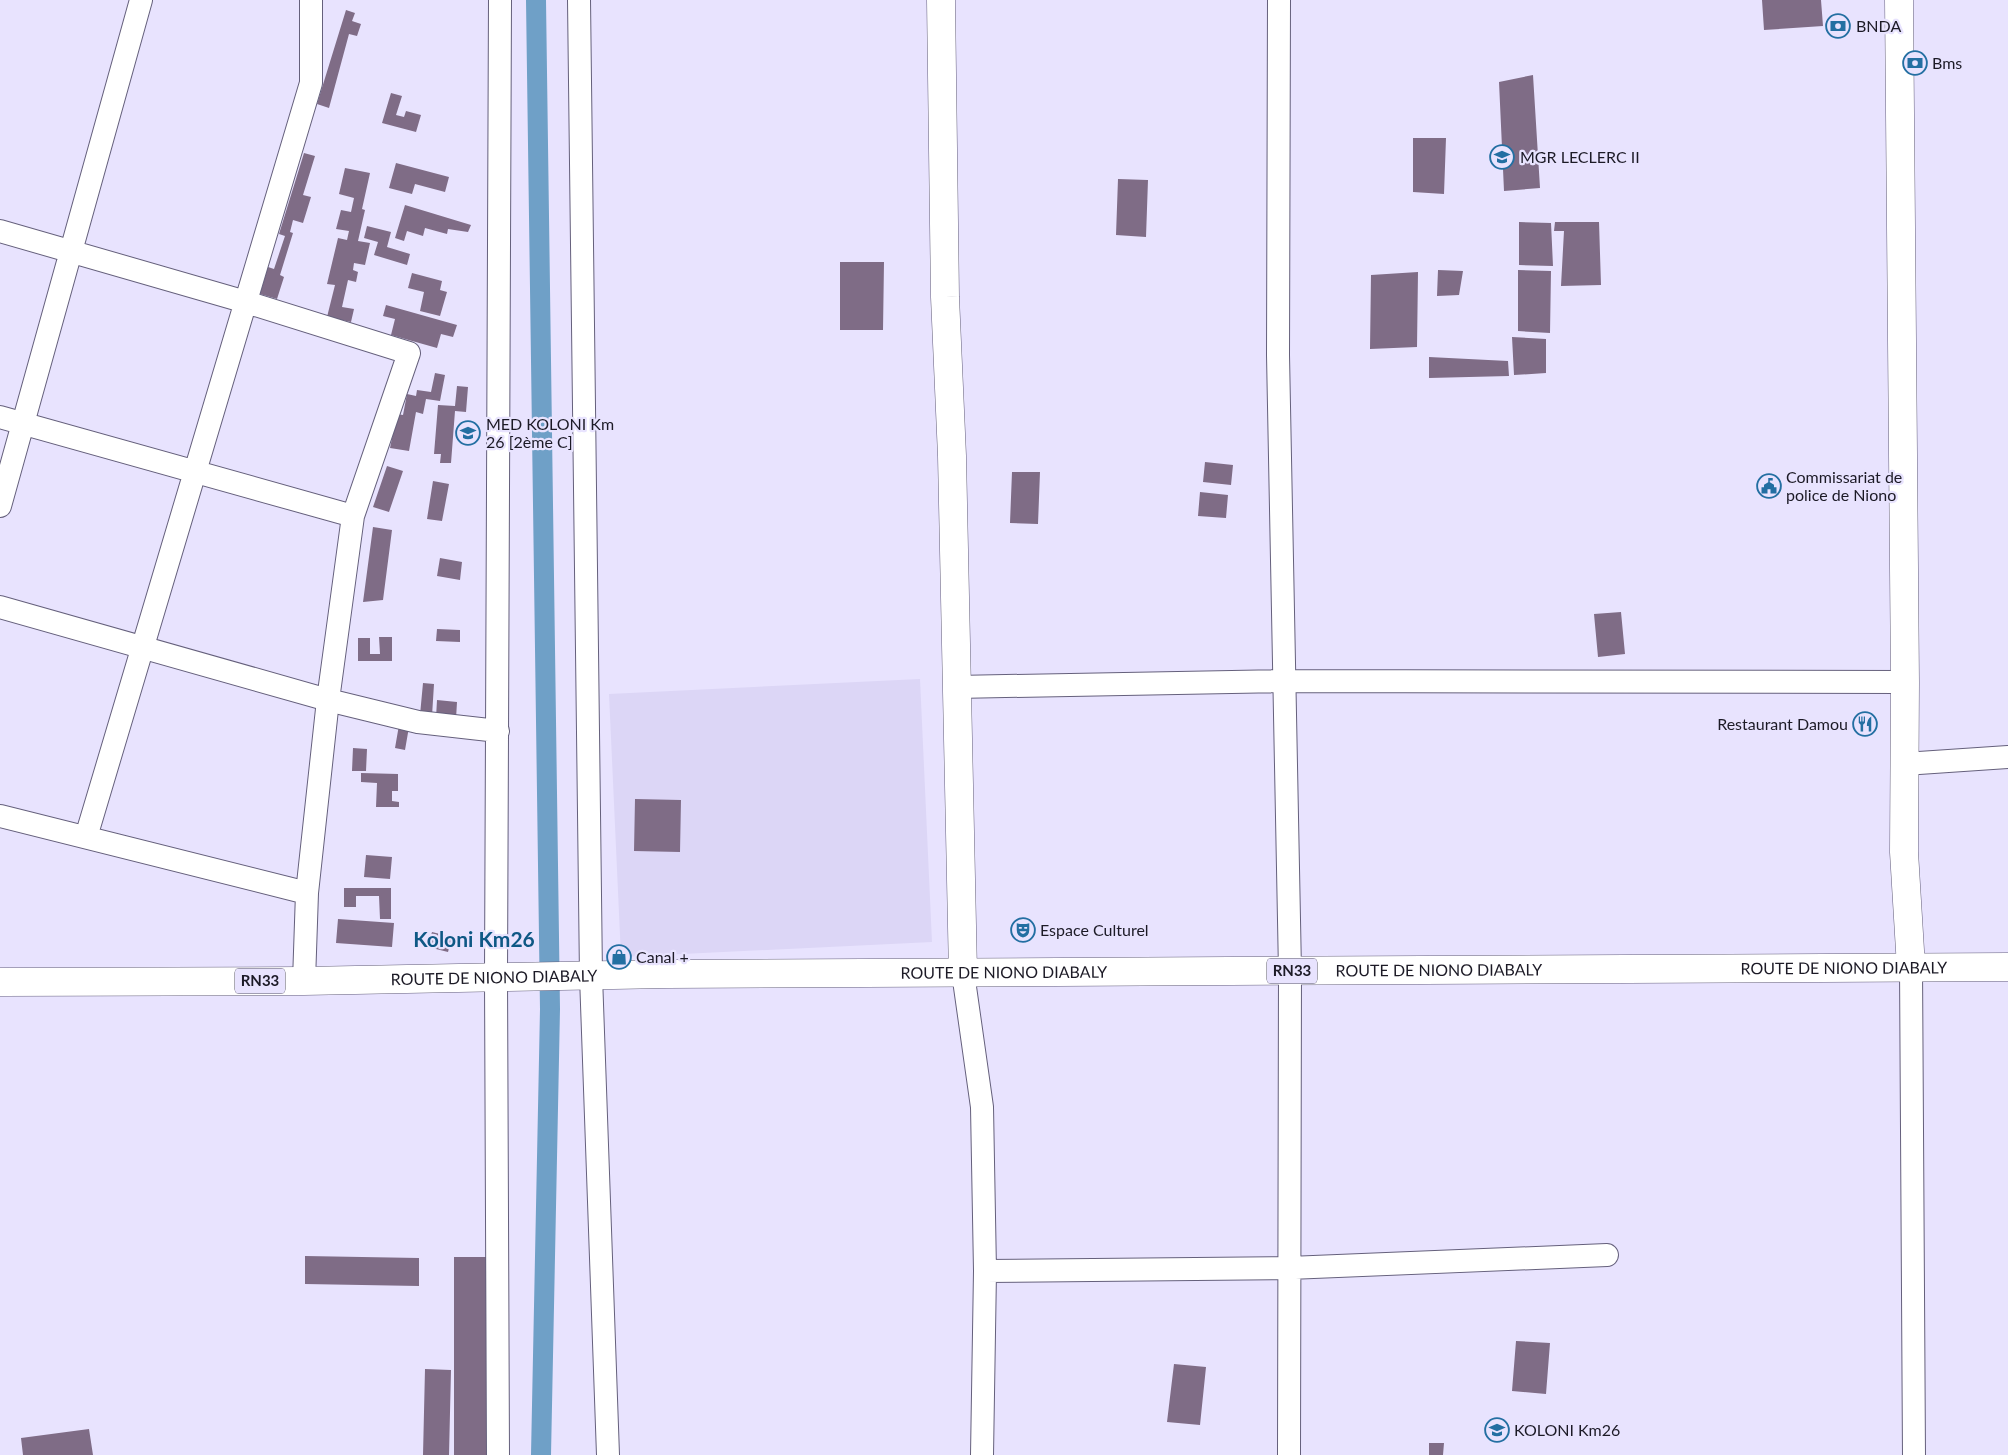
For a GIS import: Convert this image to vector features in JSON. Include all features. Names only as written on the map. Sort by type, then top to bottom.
[{"type":"main road","points":[[941,0],[945,297],[952,456],[962,973]]},
{"type":"main road","points":[[1899,0],[1905,682],[1904,852],[1911,967]]},
{"type":"main road","name":"ROUTE DE NIONO DIABALY","points":[[0,982],[304,981],[583,976],[962,973],[2008,968]]},
{"type":"street","points":[[0,506],[141,0]]},
{"type":"street","points":[[86,837],[311,82],[311,0]]},
{"type":"street","points":[[498,1455],[508,977],[498,731],[500,0]]},
{"type":"street","points":[[579,0],[583,976],[608,1455]]},
{"type":"street","points":[[1279,0],[1278,355],[1290,971],[1289,1455]]},
{"type":"street","points":[[0,231],[246,302],[409,352],[353,516],[328,700],[307,893],[304,981]]},
{"type":"street","points":[[0,417],[353,516]]},
{"type":"street","points":[[0,607],[328,700],[418,722],[498,731]]},
{"type":"street","points":[[956,687],[1284,681],[1905,682]]},
{"type":"street","points":[[1904,764],[2008,757]]},
{"type":"street","points":[[0,816],[307,893]]},
{"type":"street","points":[[1911,967],[1914,1455]]},
{"type":"street","points":[[962,973],[982,1107],[985,1271],[982,1455]]},
{"type":"street","points":[[985,1271],[1289,1268],[1607,1255]]},
{"type":"shaded area","points":[[920,679],[932,942],[621,957],[609,694]]},
{"type":"building","points":[[1762,0],[1821,0],[1823,26],[1764,30]]},
{"type":"building","points":[[346,10],[355,13],[352,21],[361,24],[357,36],[349,34],[329,108],[317,104]]},
{"type":"building","points":[[1533,75],[1540,188],[1504,191],[1499,82]]},
{"type":"building","points":[[391,93],[402,96],[396,115],[404,117],[406,111],[421,115],[416,132],[382,123]]},
{"type":"building","points":[[1413,138],[1446,138],[1444,194],[1413,192]]},
{"type":"building","points":[[304,153],[315,156],[303,195],[311,197],[303,223],[293,220],[290,232],[293,233],[280,275],[284,277],[277,299],[260,294],[268,267],[274,269],[285,236],[279,234]]},
{"type":"building","points":[[396,163],[449,177],[445,192],[415,184],[412,194],[389,188]]},
{"type":"building","points":[[345,168],[370,173],[362,209],[365,210],[358,241],[370,243],[365,265],[354,263],[353,270],[358,272],[356,282],[348,280],[342,307],[354,309],[351,322],[327,317],[335,285],[327,284],[338,238],[347,240],[349,231],[336,229],[341,210],[351,212],[354,198],[339,194]]},
{"type":"building","points":[[1118,179],[1148,180],[1146,237],[1116,235]]},
{"type":"building","points":[[405,205],[471,225],[468,232],[448,229],[447,234],[425,228],[423,236],[407,231],[404,241],[395,238]]},
{"type":"building","points":[[1519,222],[1551,223],[1553,266],[1519,265]]},
{"type":"building","points":[[1555,222],[1599,222],[1601,285],[1561,286],[1564,231],[1554,231]]},
{"type":"building","points":[[367,226],[391,232],[387,247],[410,254],[407,265],[374,255],[378,242],[364,238]]},
{"type":"building","points":[[840,262],[884,262],[883,330],[840,330]]},
{"type":"building","points":[[1438,270],[1463,271],[1459,295],[1437,296]]},
{"type":"building","points":[[1518,270],[1551,271],[1550,333],[1518,331]]},
{"type":"building","points":[[1418,272],[1417,347],[1370,349],[1371,275]]},
{"type":"building","points":[[412,273],[442,281],[440,290],[447,292],[440,316],[420,311],[424,292],[408,288]]},
{"type":"building","points":[[386,305],[457,325],[453,337],[441,334],[437,348],[391,335],[395,319],[383,316]]},
{"type":"building","points":[[1512,337],[1546,339],[1546,373],[1514,375]]},
{"type":"building","points":[[1429,357],[1508,361],[1509,376],[1429,378]]},
{"type":"building","points":[[435,373],[445,375],[440,401],[426,399],[423,414],[416,412],[409,451],[390,448],[397,414],[403,415],[407,394],[416,396],[417,390],[431,392]]},
{"type":"building","points":[[457,386],[468,387],[466,412],[455,411],[451,463],[440,463],[441,454],[434,454],[438,405],[455,406]]},
{"type":"building","points":[[1205,462],[1233,465],[1231,485],[1203,482]]},
{"type":"building","points":[[387,466],[403,471],[389,512],[373,507]]},
{"type":"building","points":[[1012,472],[1040,472],[1038,524],[1010,523]]},
{"type":"building","points":[[433,481],[449,484],[442,521],[427,519]]},
{"type":"building","points":[[1200,492],[1228,495],[1226,518],[1198,516]]},
{"type":"building","points":[[373,527],[392,530],[383,600],[363,602]]},
{"type":"building","points":[[440,558],[462,562],[460,580],[437,576]]},
{"type":"building","points":[[1621,612],[1625,654],[1598,657],[1594,614]]},
{"type":"building","points":[[437,629],[460,630],[460,642],[436,641]]},
{"type":"building","points":[[379,637],[392,637],[392,661],[358,661],[358,638],[370,638],[370,654],[380,654]]},
{"type":"building","points":[[423,683],[434,684],[432,716],[420,715]]},
{"type":"building","points":[[437,700],[457,702],[456,719],[436,718]]},
{"type":"building","points":[[399,725],[409,727],[405,750],[395,748]]},
{"type":"building","points":[[353,748],[367,749],[366,771],[352,771]]},
{"type":"building","points":[[361,773],[398,774],[398,791],[392,791],[392,801],[399,802],[399,807],[376,807],[377,783],[361,782]]},
{"type":"building","points":[[635,799],[681,800],[680,852],[634,851]]},
{"type":"building","points":[[366,855],[392,857],[390,879],[364,877]]},
{"type":"building","points":[[344,888],[391,888],[391,919],[380,919],[379,896],[356,896],[356,907],[344,907]]},
{"type":"building","points":[[338,919],[394,923],[392,947],[336,943]]},
{"type":"building","points":[[432,932],[452,937],[448,952],[428,947]]},
{"type":"building","points":[[305,1256],[419,1258],[419,1286],[305,1284]]},
{"type":"building","points":[[454,1257],[495,1257],[495,1455],[454,1455]]},
{"type":"building","points":[[1516,1341],[1550,1343],[1546,1394],[1512,1391]]},
{"type":"building","points":[[1174,1364],[1206,1367],[1200,1425],[1167,1422]]},
{"type":"building","points":[[425,1369],[451,1370],[449,1455],[423,1455]]},
{"type":"building","points":[[89,1429],[93,1455],[23,1455],[21,1438]]},
{"type":"building","points":[[1429,1443],[1444,1443],[1443,1455],[1429,1455]]},
{"type":"waterway","points":[[536,0],[550,1009],[541,1455]]},
{"type":"place","name":"BNDA","points":[[1838,26]]},
{"type":"place","name":"Bms","points":[[1915,63]]},
{"type":"place","name":"MGR LECLERC II","points":[[1502,157]]},
{"type":"place","name":"MED KOLONI Km 26 [2ème C]","points":[[468,433]]},
{"type":"place","name":"Commissariat de police de Niono","points":[[1769,486]]},
{"type":"place","name":"Restaurant Damou","points":[[1865,724]]},
{"type":"place","name":"Espace Culturel","points":[[1023,930]]},
{"type":"place","name":"Canal +","points":[[619,957]]},
{"type":"place","name":"KOLONI Km26","points":[[1497,1430]]},
{"type":"district","name":"Koloni Km26","points":[[474,940]]}]
